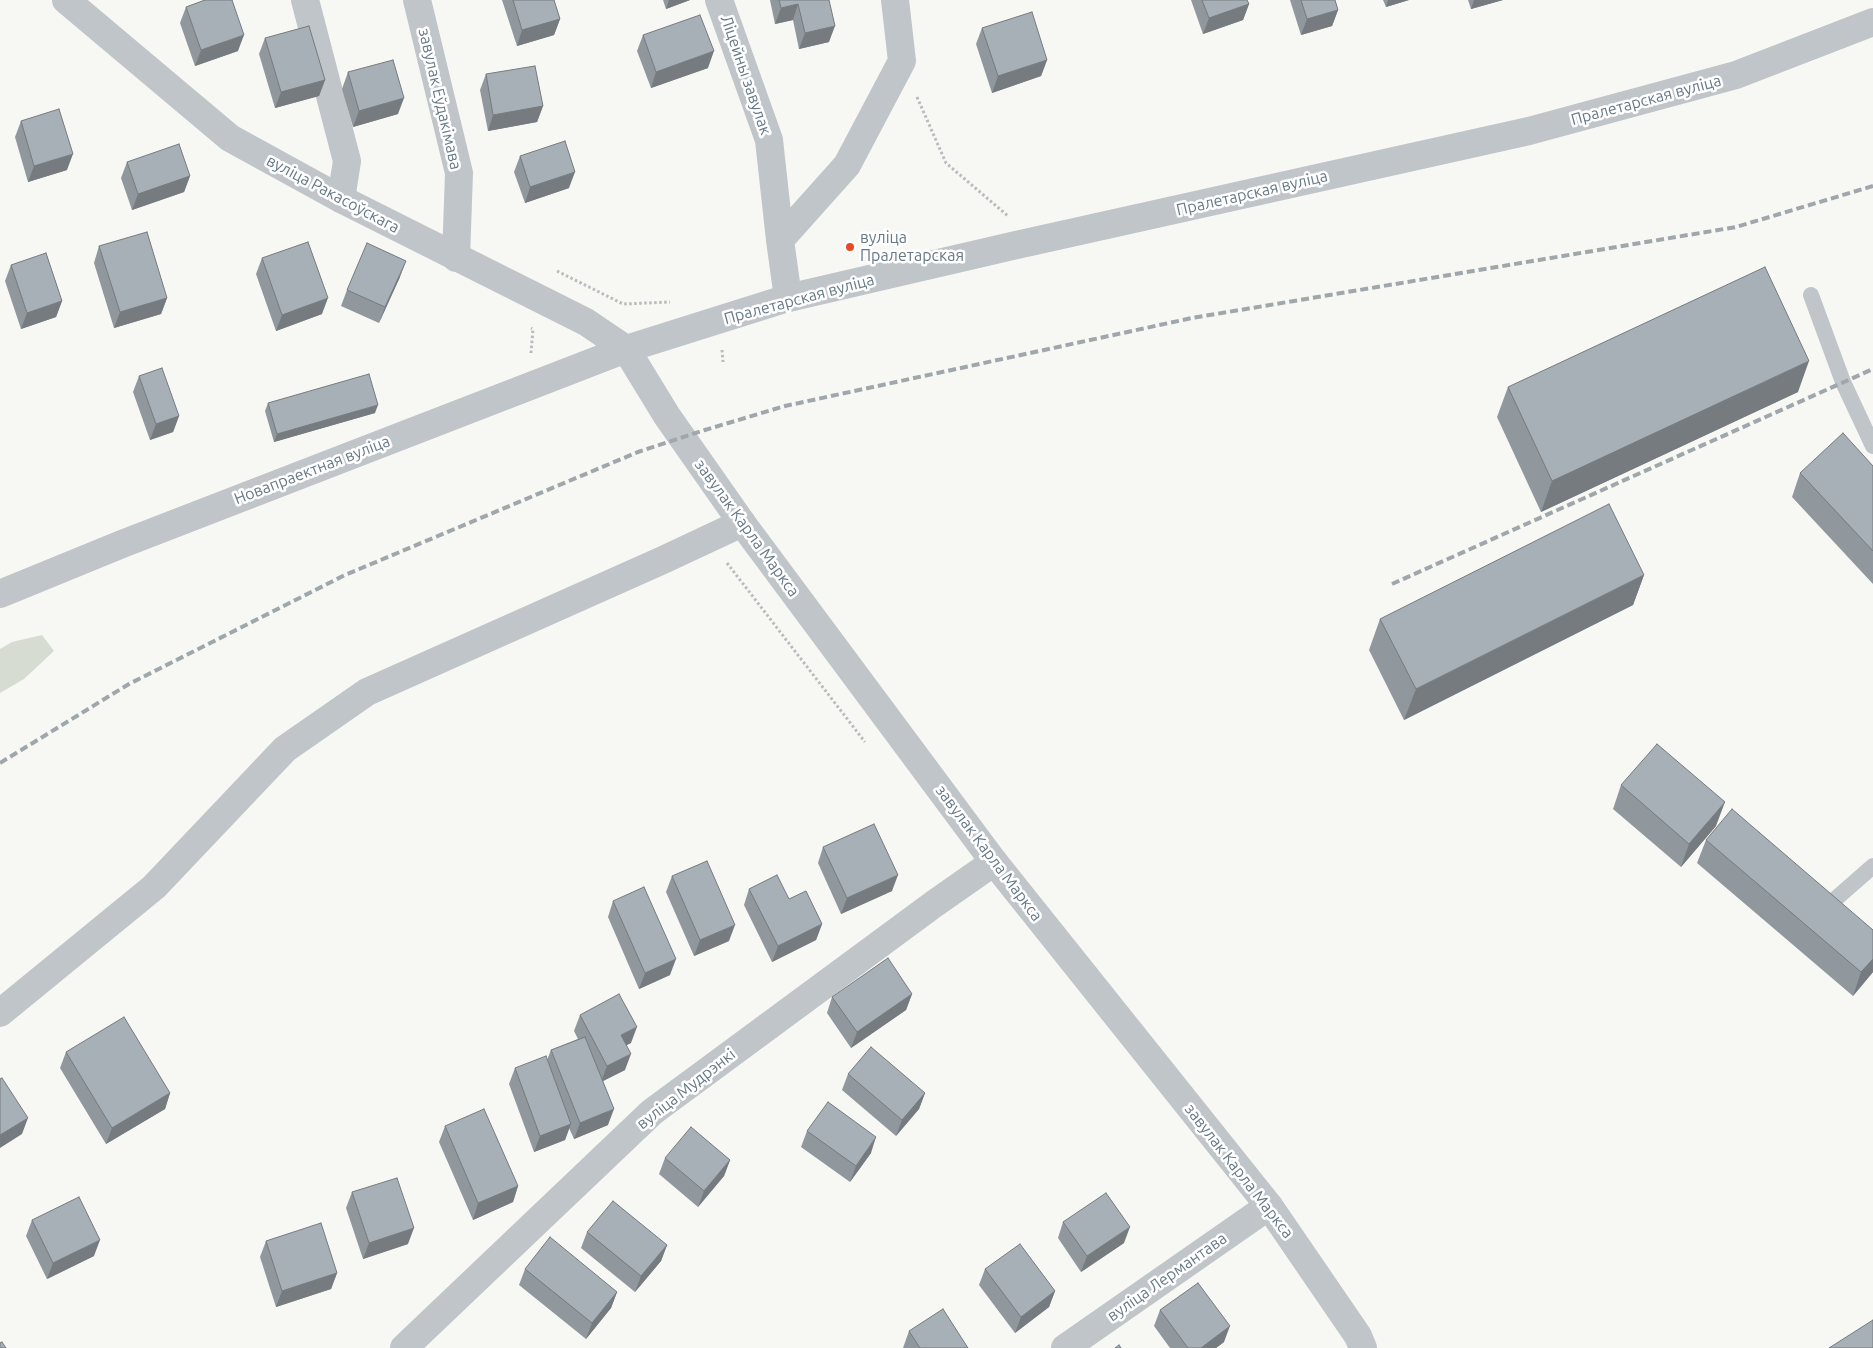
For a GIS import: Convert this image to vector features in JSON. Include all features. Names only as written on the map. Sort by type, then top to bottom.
[{"type":"street","name":"вуліца Ракасоўскага","points":[[66,0],[230,138],[341,199],[586,322],[626,349]]},
{"type":"street","points":[[305,0],[347,161],[341,199]]},
{"type":"street","name":"завулак Еўдакімава","points":[[417,0],[459,172],[456,258]]},
{"type":"street","name":"Ліцейны завулак","points":[[719,0],[769,140],[780,240]]},
{"type":"street","points":[[788,298],[780,240],[846,165],[902,61],[895,0]]},
{"type":"street","name":"Пралетарская вуліца","points":[[626,349],[788,298],[1037,240],[1528,131],[1736,75],[1873,22]]},
{"type":"street","name":"завулак Карла Маркса","points":[[626,349],[667,416],[742,523],[994,862],[1269,1206],[1358,1336],[1363,1348]]},
{"type":"street","name":"Новапраектная вуліца","points":[[0,594],[122,544],[626,349]]},
{"type":"street","points":[[0,1013],[154,887],[285,750],[367,692],[742,523]]},
{"type":"street","name":"вуліца Мудрэнкі","points":[[404,1348],[652,1112],[934,904],[994,862]]},
{"type":"street","name":"вуліца Лермантава","points":[[1065,1348],[1269,1206]]},
{"type":"lane","points":[[1811,295],[1843,382],[1873,446]]},
{"type":"lane","points":[[1832,902],[1873,866]]},
{"type":"path","points":[[902,61],[946,163],[1037,240]]},
{"type":"shaded area","points":[[42,635],[54,651],[24,679],[0,693],[0,649],[12,642]]},
{"type":"building","points":[[205,0],[232,0],[244,35],[201,50],[186,7]]},
{"type":"building","points":[[513,0],[554,0],[560,19],[522,30]]},
{"type":"building","points":[[779,0],[829,0],[835,26],[805,33],[798,4],[781,8]]},
{"type":"building","points":[[1202,0],[1247,0],[1249,4],[1209,18]]},
{"type":"building","points":[[1301,0],[1335,0],[1338,10],[1307,19]]},
{"type":"building","points":[[1032,12],[1047,60],[998,76],[982,28]]},
{"type":"building","points":[[700,15],[714,51],[656,72],[643,35]]},
{"type":"building","points":[[309,26],[325,80],[281,92],[265,38]]},
{"type":"building","points":[[393,60],[404,98],[359,111],[348,72]]},
{"type":"building","points":[[535,66],[543,106],[493,115],[486,74]]},
{"type":"building","points":[[59,109],[73,154],[34,166],[21,121]]},
{"type":"building","points":[[565,141],[575,172],[530,187],[520,156]]},
{"type":"building","points":[[179,144],[190,176],[138,194],[127,162]]},
{"type":"building","points":[[147,232],[167,298],[120,312],[99,246]]},
{"type":"building","points":[[308,242],[328,298],[282,315],[262,258]]},
{"type":"building","points":[[367,243],[406,261],[385,307],[347,290]]},
{"type":"building","points":[[46,253],[62,301],[27,313],[11,265]]},
{"type":"building","points":[[1765,267],[1809,361],[1552,481],[1508,387]]},
{"type":"building","points":[[162,368],[179,416],[156,424],[139,376]]},
{"type":"building","points":[[369,374],[378,405],[277,434],[268,403]]},
{"type":"building","points":[[1843,433],[1873,466],[1873,551],[1800,473]]},
{"type":"building","points":[[1609,504],[1644,575],[1416,689],[1380,619]]},
{"type":"building","points":[[1657,744],[1725,802],[1689,844],[1621,785]]},
{"type":"building","points":[[1732,809],[1873,930],[1873,959],[1861,972],[1706,840]]},
{"type":"building","points":[[874,824],[898,875],[847,898],[823,847]]},
{"type":"building","points":[[707,861],[735,925],[700,940],[672,876]]},
{"type":"building","points":[[777,875],[789,899],[806,891],[822,924],[778,946],[749,889]]},
{"type":"building","points":[[644,887],[676,959],[645,973],[613,901]]},
{"type":"building","points":[[888,958],[912,994],[857,1032],[832,997]]},
{"type":"building","points":[[619,994],[637,1027],[621,1035],[631,1054],[607,1066],[580,1015]]},
{"type":"building","points":[[124,1017],[170,1093],[112,1128],[66,1052]]},
{"type":"building","points":[[585,1037],[614,1109],[580,1123],[551,1050]]},
{"type":"building","points":[[871,1047],[925,1093],[902,1120],[848,1074]]},
{"type":"building","points":[[546,1056],[571,1124],[540,1136],[515,1068]]},
{"type":"building","points":[[2,1078],[28,1118],[0,1135],[0,1079]]},
{"type":"building","points":[[828,1102],[876,1137],[856,1166],[807,1131]]},
{"type":"building","points":[[484,1109],[518,1186],[478,1203],[445,1126]]},
{"type":"building","points":[[691,1127],[730,1160],[704,1191],[665,1158]]},
{"type":"building","points":[[397,1178],[414,1228],[369,1243],[352,1192]]},
{"type":"building","points":[[1106,1193],[1130,1227],[1087,1256],[1063,1222]]},
{"type":"building","points":[[79,1197],[100,1240],[53,1263],[32,1220]]},
{"type":"building","points":[[613,1201],[667,1245],[641,1276],[587,1232]]},
{"type":"building","points":[[321,1223],[337,1273],[282,1291],[266,1241]]},
{"type":"building","points":[[550,1237],[617,1292],[592,1323],[525,1269]]},
{"type":"building","points":[[1020,1244],[1055,1291],[1021,1317],[985,1269]]},
{"type":"building","points":[[1198,1283],[1230,1326],[1201,1348],[1188,1348],[1160,1310]]},
{"type":"building","points":[[943,1309],[968,1348],[920,1348],[909,1331]]},
{"type":"building","points":[[1873,1320],[1873,1348],[1829,1348]]},
{"type":"building","points":[[2,1342],[6,1348],[0,1348],[0,1343]]},
{"type":"railway","points":[[0,763],[129,684],[345,575],[638,452],[705,430],[785,406],[1192,318],[1736,227],[1873,186]]},
{"type":"railway","points":[[1392,584],[1873,369]]},
{"type":"place","name":"вуліца Пралетарская","points":[[850,247]]}]
